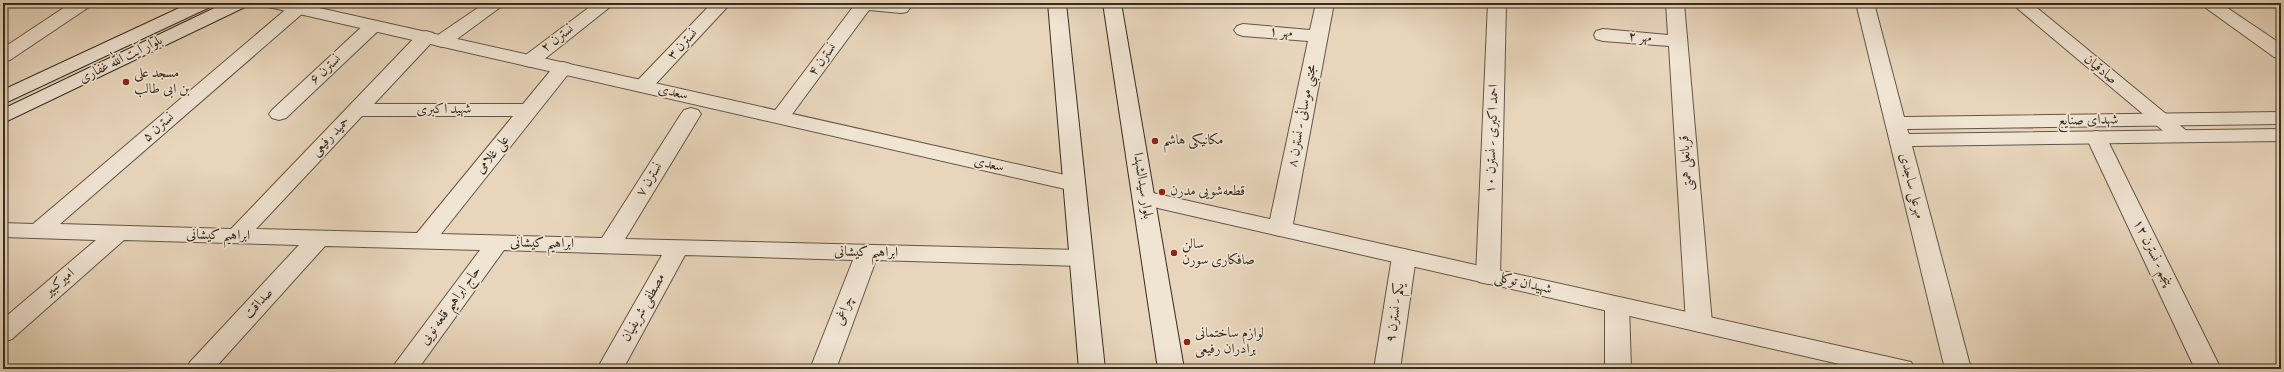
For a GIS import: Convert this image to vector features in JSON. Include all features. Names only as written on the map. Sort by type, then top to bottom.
[{"type":"street","points":[[3,56],[83,3]]},
{"type":"street","name":"بلوار آیت الله غفاری","points":[[3,98],[204,3]]},
{"type":"street","name":"بلوار آیت الله غفاری","points":[[3,117],[239,3]]},
{"type":"street","name":"سعدی","points":[[273,3],[1074,184]]},
{"type":"street","name":"حمید رفیعی","points":[[236,236],[357,110],[434,39],[497,3]]},
{"type":"street","name":"نسترن ۲","points":[[530,61],[606,3]]},
{"type":"street","name":"نسترن ۳","points":[[643,86],[722,3]]},
{"type":"street","points":[[865,3],[901,8]]},
{"type":"street","name":"نسترن ۴","points":[[780,117],[865,3]]},
{"type":"street","points":[[1056,3],[1092,369]]},
{"type":"street","name":"بلوار سیدالشهدا","points":[[1112,3],[1172,369]]},
{"type":"street","name":"مجتبی موسائی - نسترن ۸","points":[[1280,229],[1325,3]]},
{"type":"street","name":"احمد اکبری - نسترن ۱۰","points":[[1488,276],[1497,3]]},
{"type":"street","name":"قربانعلی همتی","points":[[1675,3],[1699,323]]},
{"type":"street","name":"مهرعلی ساجدی","points":[[1865,3],[1958,369]]},
{"type":"street","name":"صادقیان","points":[[2020,3],[2181,136]]},
{"type":"street","points":[[2208,3],[2281,52]]},
{"type":"street","name":"نسترن ۵","points":[[38,231],[297,9]]},
{"type":"street","name":"نسترن ۶","points":[[279,114],[373,26]]},
{"type":"street","name":"مهر ۱","points":[[1243,30],[1319,36]]},
{"type":"street","name":"مهر ۲","points":[[1603,35],[1678,41]]},
{"type":"street","name":"علی غلامی","points":[[423,241],[563,68]]},
{"type":"street","name":"شهید اکبری","points":[[357,110],[530,110]]},
{"type":"street","name":"نسترن ۷","points":[[609,246],[691,114]]},
{"type":"street","name":"شهدای صنایع","points":[[1897,131],[1960,122],[2281,118]]},
{"type":"street","points":[[1960,122],[1975,139]]},
{"type":"street","name":"شهدای صنایع","points":[[1897,131],[1975,139],[2281,135]]},
{"type":"street","name":"پنجم - نسترن ۱۲","points":[[2096,137],[2208,369]]},
{"type":"street","name":"شهیدان توکلی","points":[[1144,198],[1699,323],[1863,365],[1902,369]]},
{"type":"street","name":"ابراهیم کیشانی","points":[[3,230],[1081,258]]},
{"type":"street","name":"امیرکبیر","points":[[3,332],[118,233]]},
{"type":"street","name":"صداقت","points":[[199,369],[318,238]]},
{"type":"street","name":"حاج ابراهیم قلعه نویی","points":[[404,369],[497,243]]},
{"type":"street","name":"مصطفی شریفیان","points":[[610,369],[677,248]]},
{"type":"street","name":"چراغی","points":[[823,369],[867,253]]},
{"type":"street","name":"یکم - نسترن ۹","points":[[1387,369],[1404,257]]},
{"type":"street","points":[[1617,305],[1618,369]]},
{"type":"place","name":"مسجد علی بن ابی طالب","points":[[126,82]]},
{"type":"place","name":"مکانیکی هاشم","points":[[1155,141]]},
{"type":"place","name":"قطعه‌شویی مدرن","points":[[1162,192]]},
{"type":"place","name":"سالن صافکاری سورن","points":[[1174,253]]},
{"type":"place","name":"لوازم ساختمانی برادران رفیعی","points":[[1187,342]]}]
